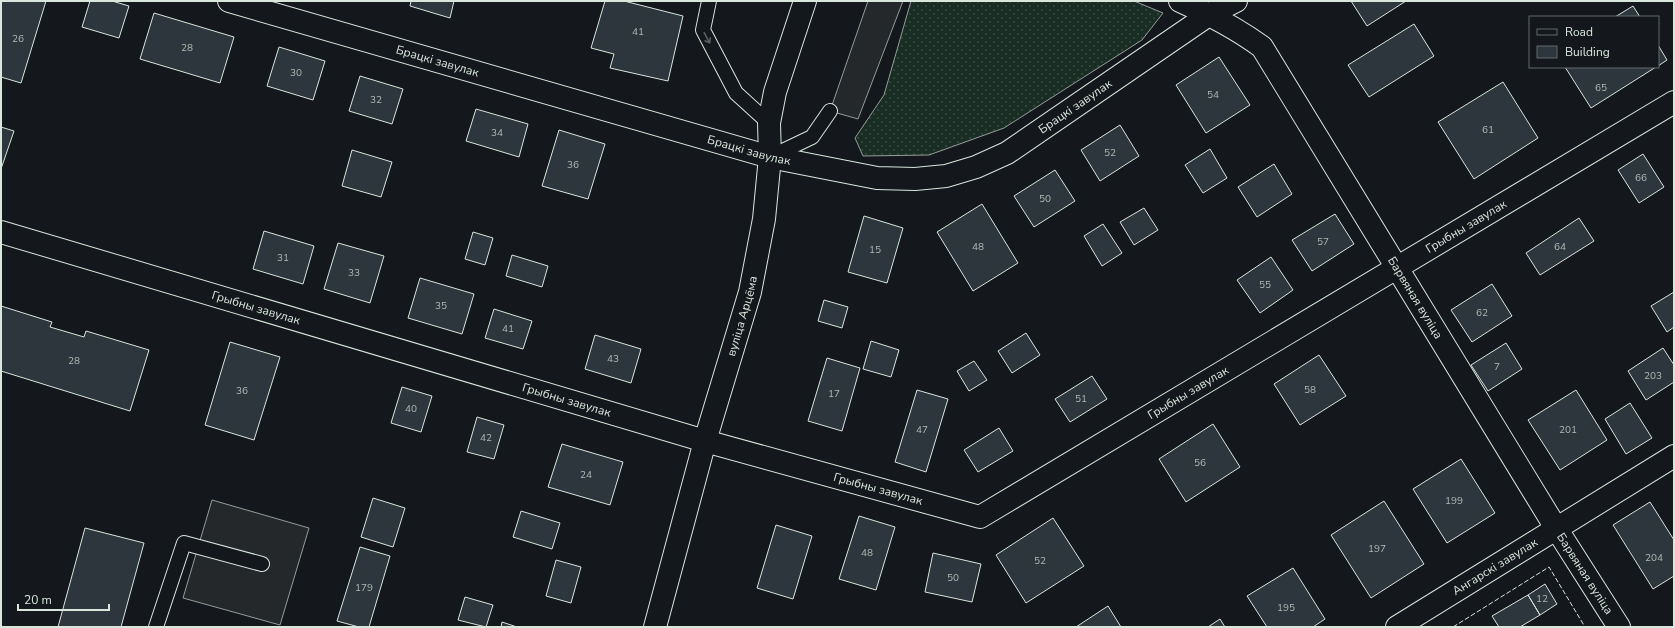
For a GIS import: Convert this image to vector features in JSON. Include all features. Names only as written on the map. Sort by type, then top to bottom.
[{"type":"street","name":"Брацкі завулак","points":[[229,1],[770,156],[877,178],[915,179],[946,176],[976,167],[1007,153],[1210,14],[1236,1]]},
{"type":"street","name":"вуліца Арцёма","points":[[654,627],[705,441],[750,292],[764,219],[770,156],[769,123],[775,92],[805,1]]},
{"type":"street","name":"Барвяная вуліца","points":[[1180,1],[1210,14],[1242,32],[1262,47],[1556,528],[1619,627]]},
{"type":"street","name":"Грыбны завулак","points":[[1,232],[705,441],[980,517],[1674,102]]},
{"type":"street","name":"Ангарскі завулак","points":[[1397,627],[1674,456]]},
{"type":"lane","points":[[709,1],[702,30],[736,93],[769,123]]},
{"type":"lane","points":[[770,156],[812,137],[830,110]]},
{"type":"lane","points":[[156,627],[184,543],[262,564]]},
{"type":"green space","points":[[911,1],[1134,1],[1163,13],[1142,40],[1004,128],[929,155],[863,156],[855,138],[884,95]]},
{"type":"shaded area","points":[[868,1],[903,1],[858,119],[830,111]]},
{"type":"shaded area","points":[[212,500],[309,528],[280,625],[183,598]]},
{"type":"building","points":[[1,1],[46,1],[21,83],[1,77]]},
{"type":"building","points":[[90,1],[112,1],[129,6],[119,38],[82,27]]},
{"type":"building","points":[[411,1],[454,1],[450,18],[410,6]]},
{"type":"building","points":[[605,1],[624,1],[683,16],[668,81],[610,68],[614,54],[591,48]]},
{"type":"building","points":[[1351,1],[1406,1],[1367,26]]},
{"type":"building","points":[[1633,6],[1639,16],[1617,16]]},
{"type":"building","points":[[154,13],[234,37],[220,83],[140,59]]},
{"type":"building","points":[[1414,24],[1434,56],[1369,97],[1348,65]]},
{"type":"building","points":[[279,47],[325,61],[313,100],[267,86]]},
{"type":"building","points":[[1659,47],[1667,60],[1659,65]]},
{"type":"building","points":[[1219,57],[1250,105],[1206,133],[1176,85]]},
{"type":"building","points":[[1566,68],[1654,68],[1591,108]]},
{"type":"building","points":[[360,76],[403,89],[392,124],[349,111]]},
{"type":"building","points":[[1503,82],[1538,138],[1474,179],[1438,122]]},
{"type":"building","points":[[476,109],[528,124],[519,157],[466,141]]},
{"type":"building","points":[[1120,125],[1139,156],[1100,181],[1081,150]]},
{"type":"building","points":[[1,127],[14,131],[1,169]]},
{"type":"building","points":[[559,130],[605,144],[588,199],[542,186]]},
{"type":"building","points":[[1210,149],[1227,178],[1203,193],[1185,165]]},
{"type":"building","points":[[352,150],[392,162],[381,197],[342,186]]},
{"type":"building","points":[[1643,154],[1664,187],[1639,203],[1618,170]]},
{"type":"building","points":[[1274,164],[1292,194],[1257,217],[1238,187]]},
{"type":"building","points":[[1055,170],[1075,201],[1034,227],[1014,196]]},
{"type":"building","points":[[982,204],[1018,263],[973,291],[937,232]]},
{"type":"building","points":[[1144,208],[1158,230],[1134,245],[1120,222]]},
{"type":"building","points":[[1335,214],[1354,244],[1312,271],[1292,240]]},
{"type":"building","points":[[864,216],[903,228],[887,283],[848,272]]},
{"type":"building","points":[[1579,218],[1594,241],[1540,275],[1526,253]]},
{"type":"building","points":[[1103,224],[1122,253],[1102,266],[1084,236]]},
{"type":"building","points":[[264,231],[314,246],[303,284],[253,269]]},
{"type":"building","points":[[473,232],[493,238],[485,265],[465,259]]},
{"type":"building","points":[[338,243],[384,256],[370,303],[324,289]]},
{"type":"building","points":[[512,255],[548,266],[542,287],[506,276]]},
{"type":"building","points":[[1271,257],[1293,290],[1260,313],[1237,280]]},
{"type":"building","points":[[420,278],[474,294],[462,334],[408,318]]},
{"type":"building","points":[[1492,284],[1512,316],[1472,342],[1451,310]]},
{"type":"building","points":[[1674,292],[1674,327],[1667,332],[1651,306]]},
{"type":"building","points":[[824,300],[848,307],[842,328],[818,321]]},
{"type":"building","points":[[1,306],[52,322],[50,327],[84,337],[86,331],[149,350],[130,411],[1,371]]},
{"type":"building","points":[[494,309],[532,321],[523,349],[485,338]]},
{"type":"building","points":[[1026,333],[1040,355],[1012,373],[998,351]]},
{"type":"building","points":[[595,335],[641,349],[631,383],[585,369]]},
{"type":"building","points":[[871,341],[899,350],[891,377],[863,369]]},
{"type":"building","points":[[230,342],[280,357],[254,440],[205,425]]},
{"type":"building","points":[[1506,343],[1522,369],[1488,391],[1471,365]]},
{"type":"building","points":[[1663,348],[1674,365],[1674,382],[1646,400],[1628,371]]},
{"type":"building","points":[[1319,355],[1346,396],[1300,425],[1274,384]]},
{"type":"building","points":[[827,358],[860,368],[842,431],[808,421]]},
{"type":"building","points":[[974,361],[987,380],[969,391],[957,371]]},
{"type":"building","points":[[1092,376],[1107,399],[1070,422],[1055,399]]},
{"type":"building","points":[[402,387],[432,396],[421,432],[391,423]]},
{"type":"building","points":[[917,390],[948,399],[926,472],[895,462]]},
{"type":"building","points":[[1576,390],[1607,440],[1560,470],[1528,420]]},
{"type":"building","points":[[1630,403],[1652,438],[1626,454],[1605,419]]},
{"type":"building","points":[[477,417],[504,425],[494,459],[467,452]]},
{"type":"building","points":[[1213,424],[1240,467],[1186,502],[1159,459]]},
{"type":"building","points":[[999,428],[1013,451],[978,472],[964,450]]},
{"type":"building","points":[[562,444],[623,462],[610,505],[548,487]]},
{"type":"building","points":[[1461,459],[1495,513],[1447,543],[1413,489]]},
{"type":"building","points":[[373,498],[405,508],[393,547],[361,537]]},
{"type":"building","points":[[1384,501],[1424,564],[1371,598],[1331,535]]},
{"type":"building","points":[[1650,502],[1674,540],[1674,576],[1653,589],[1613,525]]},
{"type":"building","points":[[521,511],[560,523],[552,549],[513,537]]},
{"type":"building","points":[[859,516],[895,527],[876,590],[839,579]]},
{"type":"building","points":[[1053,518],[1084,566],[1026,603],[996,555]]},
{"type":"building","points":[[776,525],[812,536],[793,599],[757,588]]},
{"type":"building","points":[[85,528],[144,543],[121,627],[58,627]]},
{"type":"building","points":[[360,547],[390,556],[369,627],[359,627],[337,621]]},
{"type":"building","points":[[933,553],[981,564],[972,602],[925,592]]},
{"type":"building","points":[[556,560],[581,567],[571,603],[546,596]]},
{"type":"building","points":[[1293,568],[1325,619],[1313,627],[1267,627],[1247,596]]},
{"type":"building","points":[[1545,584],[1557,604],[1540,615],[1528,595]]},
{"type":"building","points":[[1528,595],[1540,615],[1520,627],[1499,627],[1492,616]]},
{"type":"building","points":[[465,597],[493,605],[486,627],[458,620]]},
{"type":"building","points":[[1108,606],[1121,627],[1076,627]]},
{"type":"building","points":[[1220,619],[1225,627],[1208,627]]},
{"type":"building","points":[[502,622],[517,627],[501,627]]},
{"type":"fence","points":[[1453,627],[1549,567],[1585,627]]}]
